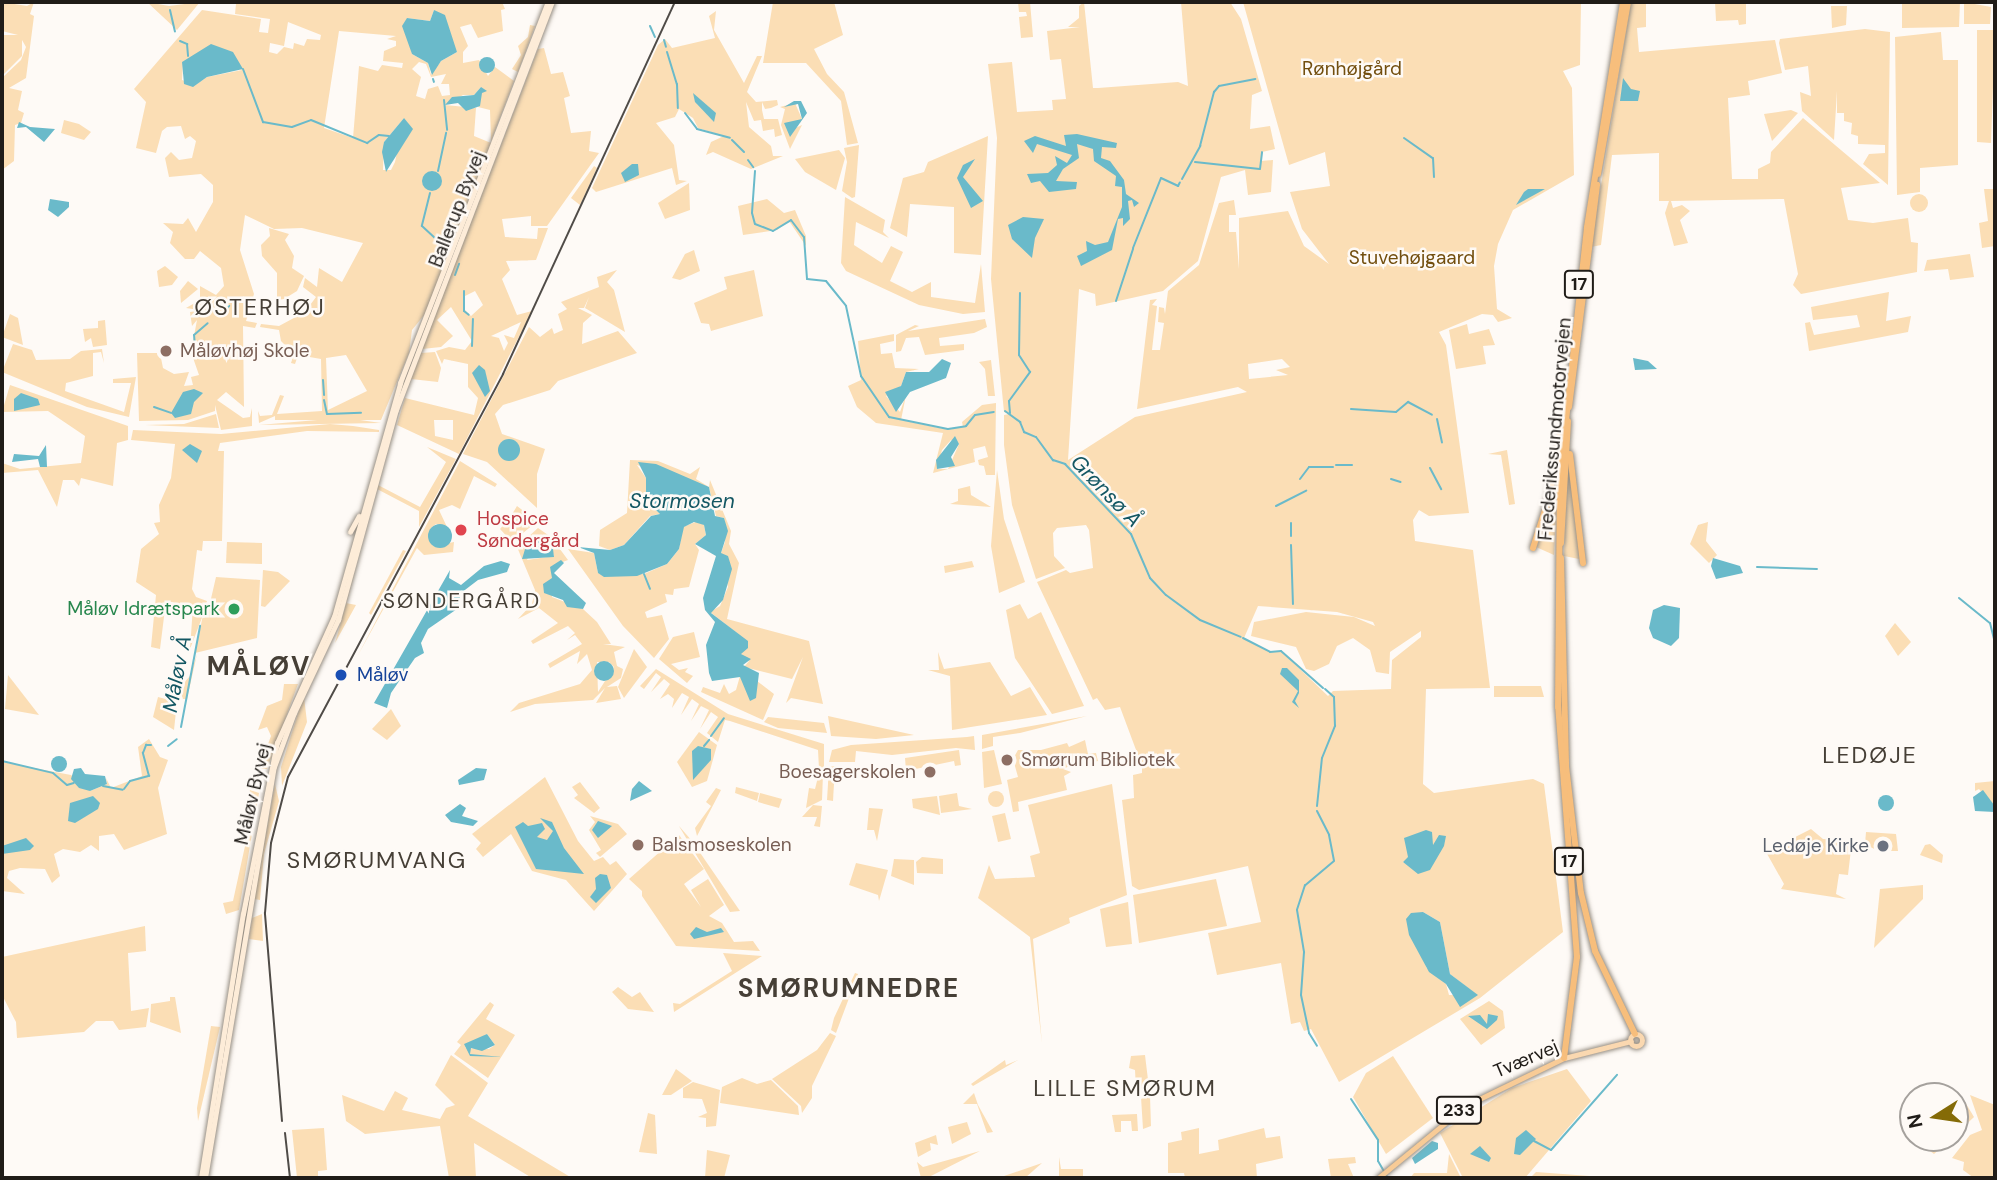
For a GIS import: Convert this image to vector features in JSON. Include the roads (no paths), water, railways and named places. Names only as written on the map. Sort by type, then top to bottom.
[{"type":"highway","name":"Frederikssundmotorvejen","points":[[1564,1058],[1575,989],[1575,931],[1556,625],[1570,381],[1592,184],[1626,2]]},
{"type":"highway","name":"Frederikssundmotorvejen","points":[[1570,381],[1560,624],[1572,821],[1588,924],[1604,974],[1635,1034]]},
{"type":"highway","points":[[1533,548],[1549,499],[1570,381]]},
{"type":"highway","points":[[1570,381],[1571,483],[1583,563]]},
{"type":"highway","name":"Tværvej","points":[[1382,1174],[1466,1105],[1564,1058]]},
{"type":"main road","name":"Ballerup Byvej","points":[[388,428],[550,2]]},
{"type":"main road","name":"Måløv Byvej","points":[[203,1178],[269,772],[289,712],[334,617],[388,428]]},
{"type":"main road","name":"Måløv Byvej","points":[[203,1178],[234,977],[274,768],[294,713],[338,621],[388,428]]},
{"type":"main road","points":[[350,532],[365,503]]},
{"type":"main road","points":[[357,533],[358,552]]},
{"type":"main road","points":[[355,541],[356,559]]},
{"type":"main road","points":[[1635,1034],[1641,1035],[1641,1043],[1634,1045],[1631,1041],[1635,1034]]},
{"type":"main road","name":"Tværvej","points":[[1564,1058],[1631,1041]]},
{"type":"water","points":[[434,10],[445,15],[457,52],[441,61],[432,75],[428,63],[412,54],[402,26],[407,18],[430,21]]},
{"type":"water","points":[[211,44],[233,52],[243,69],[207,77],[193,87],[184,84],[182,62]]},
{"type":"water","points":[[484,57],[490,57],[495,65],[493,71],[484,73],[479,68],[479,62]]},
{"type":"water","points":[[1623,78],[1631,89],[1640,91],[1638,101],[1620,101]]},
{"type":"water","points":[[481,87],[487,91],[482,93],[480,106],[466,111],[458,103],[445,105],[452,97],[474,95]]},
{"type":"water","points":[[693,93],[716,113],[714,122],[695,102]]},
{"type":"water","points":[[794,101],[801,101],[807,113],[790,137],[784,123],[802,119],[798,104],[784,107]]},
{"type":"water","points":[[404,118],[413,129],[386,172],[382,152],[384,142]]},
{"type":"water","points":[[19,122],[30,127],[55,129],[44,142],[26,127],[17,128]]},
{"type":"water","points":[[1077,134],[1117,143],[1116,148],[1102,147],[1101,158],[1110,161],[1124,180],[1126,194],[1139,203],[1134,207],[1132,200],[1128,201],[1130,219],[1123,226],[1123,218],[1118,219],[1112,250],[1081,266],[1077,256],[1087,251],[1086,241],[1095,245],[1108,242],[1122,207],[1122,187],[1115,186],[1116,176],[1094,161],[1093,149],[1077,144],[1079,158],[1063,169],[1056,181],[1077,182],[1076,189],[1049,192],[1040,181],[1031,183],[1027,174],[1048,173],[1057,165],[1055,156],[1067,163],[1072,155],[1037,144],[1033,153],[1024,141],[1035,136],[1066,146],[1064,135]]},
{"type":"water","points":[[975,159],[963,177],[983,201],[971,208],[957,178],[963,165]]},
{"type":"water","points":[[632,164],[638,164],[639,175],[625,182],[621,173]]},
{"type":"water","points":[[428,171],[436,171],[442,181],[436,191],[428,191],[422,185],[422,177]]},
{"type":"water","points":[[1528,189],[1545,189],[1516,205],[1524,192]]},
{"type":"water","points":[[50,199],[69,202],[69,207],[58,217],[48,210]]},
{"type":"water","points":[[1023,217],[1044,219],[1035,238],[1032,258],[1012,239],[1008,225]]},
{"type":"water","points":[[1633,358],[1648,361],[1657,369],[1635,370]]},
{"type":"water","points":[[942,359],[951,363],[946,378],[910,392],[896,412],[885,392],[901,386],[906,372],[929,372]]},
{"type":"water","points":[[479,365],[485,370],[490,391],[485,397],[472,373]]},
{"type":"water","points":[[194,389],[203,393],[194,402],[191,414],[175,418],[171,413],[183,392]]},
{"type":"water","points":[[21,393],[38,399],[40,405],[14,411],[14,399]]},
{"type":"water","points":[[955,436],[959,444],[951,457],[955,466],[937,469],[936,460]]},
{"type":"water","points":[[509,439],[517,442],[520,450],[517,458],[509,461],[501,458],[498,450],[501,442]]},
{"type":"water","points":[[190,444],[202,451],[197,463],[182,450]]},
{"type":"water","points":[[46,445],[47,467],[40,467],[38,459],[12,462],[14,454],[39,456]]},
{"type":"water","name":"Stormosen","points":[[638,462],[656,464],[709,487],[715,516],[724,518],[728,531],[721,553],[728,556],[732,569],[723,600],[711,613],[748,641],[748,648],[741,654],[751,659],[743,665],[759,673],[756,698],[750,701],[740,677],[712,681],[709,673],[706,645],[715,622],[705,610],[703,598],[716,556],[695,544],[706,535],[704,525],[694,522],[684,527],[679,549],[667,564],[637,576],[604,577],[598,573],[594,553],[578,547],[610,550],[624,545],[651,516],[660,514],[646,500],[646,478]]},
{"type":"water","points":[[440,524],[449,527],[452,536],[449,545],[440,548],[431,545],[428,536],[431,527]]},
{"type":"water","points":[[547,537],[552,541],[554,557],[522,559],[526,546]]},
{"type":"water","points":[[1713,558],[1740,566],[1743,573],[1716,579],[1711,566]]},
{"type":"water","points":[[561,560],[564,563],[554,573],[586,603],[583,609],[567,607],[563,600],[544,593],[543,584],[552,578],[550,567]]},
{"type":"water","points":[[501,561],[510,564],[507,572],[478,580],[461,593],[457,609],[428,629],[421,643],[424,653],[415,658],[391,693],[387,708],[374,703],[450,570],[449,578],[461,585],[484,566]]},
{"type":"water","points":[[1664,605],[1680,608],[1679,638],[1671,646],[1653,638],[1649,628],[1653,610]]},
{"type":"water","points":[[604,661],[611,664],[614,671],[611,678],[604,681],[597,678],[594,671],[597,664]]},
{"type":"water","points":[[1282,668],[1287,668],[1299,680],[1299,693],[1295,701],[1299,708],[1292,702],[1298,691],[1280,674]]},
{"type":"water","points":[[698,746],[711,749],[711,760],[693,780],[692,751]]},
{"type":"water","points":[[59,756],[65,758],[65,770],[59,772],[53,770],[51,764],[53,758]]},
{"type":"water","points":[[81,768],[85,774],[105,776],[107,784],[90,791],[79,788],[71,779],[74,769]]},
{"type":"water","points":[[476,768],[487,769],[484,780],[459,785],[458,780]]},
{"type":"water","points":[[639,781],[652,791],[630,801],[632,789]]},
{"type":"water","points":[[1983,790],[1994,805],[1995,812],[1975,811],[1973,797]]},
{"type":"water","points":[[1886,795],[1894,803],[1886,811],[1878,803]]},
{"type":"water","points":[[93,796],[100,803],[98,809],[75,823],[68,821],[70,803]]},
{"type":"water","points":[[460,804],[466,808],[462,816],[478,821],[473,826],[451,822],[445,815]]},
{"type":"water","points":[[540,818],[552,822],[564,848],[584,874],[536,869],[515,827],[523,822],[528,826],[542,823],[545,829],[537,837],[547,840],[553,831]]},
{"type":"water","points":[[598,821],[612,826],[598,838],[592,830]]},
{"type":"water","points":[[1426,830],[1432,832],[1433,845],[1439,835],[1446,836],[1444,846],[1430,870],[1418,874],[1403,862],[1408,857],[1404,838]]},
{"type":"water","points":[[26,838],[34,846],[30,850],[2,854],[2,846]]},
{"type":"water","points":[[600,874],[607,875],[611,888],[596,903],[590,897],[596,889],[595,878]]},
{"type":"water","points":[[1423,912],[1440,922],[1450,974],[1478,995],[1460,1007],[1446,984],[1429,972],[1409,935],[1406,919],[1411,913]]},
{"type":"water","points":[[696,927],[707,932],[721,928],[724,932],[694,939],[690,934]]},
{"type":"water","points":[[1488,1014],[1498,1016],[1487,1029],[1468,1016],[1480,1015],[1487,1024]]},
{"type":"water","points":[[487,1034],[495,1045],[482,1051],[471,1048],[470,1054],[502,1057],[470,1056],[464,1044]]},
{"type":"water","points":[[1526,1130],[1536,1139],[1520,1155],[1514,1154],[1516,1138]]},
{"type":"water","points":[[1432,1141],[1438,1143],[1438,1149],[1415,1164],[1412,1158]]},
{"type":"water","points":[[1480,1146],[1491,1158],[1489,1162],[1470,1154]]},
{"type":"waterway","points":[[170,10],[175,31]]},
{"type":"waterway","points":[[650,26],[655,37]]},
{"type":"waterway","points":[[664,40],[666,47]]},
{"type":"waterway","points":[[180,41],[187,44],[188,56]]},
{"type":"waterway","points":[[667,52],[677,84],[678,108]]},
{"type":"waterway","points":[[243,69],[263,122],[292,127],[311,120],[367,143],[379,135],[389,136]]},
{"type":"waterway","points":[[1182,179],[1200,146],[1214,92],[1219,86],[1255,79]]},
{"type":"waterway","name":"Måløv Å","points":[[444,100],[447,130]]},
{"type":"waterway","points":[[685,113],[697,129],[730,138]]},
{"type":"waterway","name":"Måløv Å","points":[[438,171],[446,133]]},
{"type":"waterway","points":[[1404,138],[1433,158],[1434,177]]},
{"type":"waterway","points":[[732,140],[744,152]]},
{"type":"waterway","points":[[1195,162],[1260,169],[1262,152]]},
{"type":"waterway","points":[[748,160],[753,167]]},
{"type":"waterway","points":[[755,171],[752,213],[755,224],[773,231],[791,220],[804,237],[807,279],[826,281],[846,306],[861,376],[889,417],[948,429],[966,426],[975,415],[994,412]]},
{"type":"waterway","points":[[1133,248],[1161,178],[1178,186],[1180,182]]},
{"type":"waterway","name":"Måløv Å","points":[[430,193],[422,226],[440,243],[444,254]]},
{"type":"waterway","points":[[1116,301],[1133,249]]},
{"type":"waterway","name":"Måløv Å","points":[[455,275],[459,264]]},
{"type":"waterway","name":"Måløv Å","points":[[464,291],[464,311],[469,315]]},
{"type":"waterway","points":[[1010,413],[1009,401],[1030,372],[1019,355],[1020,293]]},
{"type":"waterway","points":[[221,316],[229,306]]},
{"type":"waterway","name":"Måløv Å","points":[[472,346],[473,319]]},
{"type":"waterway","points":[[195,346],[194,335],[208,323]]},
{"type":"waterway","points":[[323,380],[324,395]]},
{"type":"waterway","points":[[324,400],[327,414],[361,413]]},
{"type":"waterway","points":[[1351,409],[1396,412],[1408,402],[1432,415]]},
{"type":"waterway","points":[[154,407],[171,413]]},
{"type":"waterway","name":"Grønsø Å","points":[[1005,411],[1020,422],[1024,432],[1036,437],[1053,460],[1065,464],[1131,534],[1150,578],[1166,595],[1200,620],[1241,637]]},
{"type":"waterway","points":[[1437,419],[1442,442]]},
{"type":"waterway","points":[[1336,465],[1352,465]]},
{"type":"waterway","points":[[1300,479],[1309,467],[1333,467]]},
{"type":"waterway","points":[[1430,468],[1441,489]]},
{"type":"waterway","points":[[1391,479],[1401,482]]},
{"type":"waterway","points":[[1276,506],[1306,491]]},
{"type":"waterway","points":[[1291,523],[1291,536]]},
{"type":"waterway","points":[[1291,545],[1293,604]]},
{"type":"waterway","points":[[1757,567],[1817,569]]},
{"type":"waterway","points":[[644,574],[650,589]]},
{"type":"waterway","points":[[1959,598],[1990,623],[1995,643]]},
{"type":"waterway","name":"Måløv Å","points":[[181,727],[200,626]]},
{"type":"waterway","name":"Grønsø Å","points":[[1243,638],[1270,652],[1281,651],[1323,688]]},
{"type":"waterway","name":"Grønsø Å","points":[[1317,806],[1322,758],[1335,726],[1334,697],[1325,689]]},
{"type":"waterway","points":[[711,736],[724,718]]},
{"type":"waterway","name":"Måløv Å","points":[[168,746],[177,739]]},
{"type":"waterway","points":[[704,746],[709,740]]},
{"type":"waterway","name":"Måløv Å","points":[[124,789],[130,781],[149,776],[143,753],[146,745],[151,745]]},
{"type":"waterway","name":"Måløv Å","points":[[2,761],[53,773],[67,785],[74,783]]},
{"type":"waterway","name":"Måløv Å","points":[[103,786],[123,790]]},
{"type":"waterway","name":"Grønsø Å","points":[[1317,811],[1329,835],[1334,861],[1305,885],[1297,910],[1304,952],[1301,995],[1309,1033],[1317,1046]]},
{"type":"waterway","points":[[1534,1141],[1551,1150],[1617,1075]]},
{"type":"waterway","name":"Grønsø Å","points":[[1351,1099],[1378,1140],[1378,1161],[1388,1178]]},
{"type":"tram line","points":[[282,1121],[265,913],[271,843],[288,777],[503,374],[675,2]]},
{"type":"tram line","points":[[285,1133],[290,1178]]},
{"type":"place","name":"Måløvhøj Skole","points":[[166,351]]},
{"type":"place","name":"Hospice Søndergård","points":[[461,530]]},
{"type":"place","name":"Måløv Idrætspark","points":[[234,609]]},
{"type":"place","name":"Måløv","points":[[341,675]]},
{"type":"place","name":"Smørum Bibliotek","points":[[1007,760]]},
{"type":"place","name":"Boesagerskolen","points":[[930,772]]},
{"type":"place","name":"Balsmoseskolen","points":[[638,845]]},
{"type":"place","name":"Ledøje Kirke","points":[[1883,846]]},
{"type":"district","name":"ØSTERHØJ","points":[[260,307]]},
{"type":"district","name":"SØNDERGÅRD","points":[[462,601]]},
{"type":"district","name":"MÅLØV","points":[[259,667]]},
{"type":"district","name":"LEDØJE","points":[[1870,755]]},
{"type":"district","name":"SMØRUMVANG","points":[[377,860]]},
{"type":"district","name":"SMØRUMNEDRE","points":[[849,989]]},
{"type":"district","name":"LILLE SMØRUM","points":[[1125,1088]]},
{"type":"park label","name":"Rønhøjgård","points":[[1352,69]]},
{"type":"park label","name":"Stuvehøjgaard","points":[[1412,258]]}]
